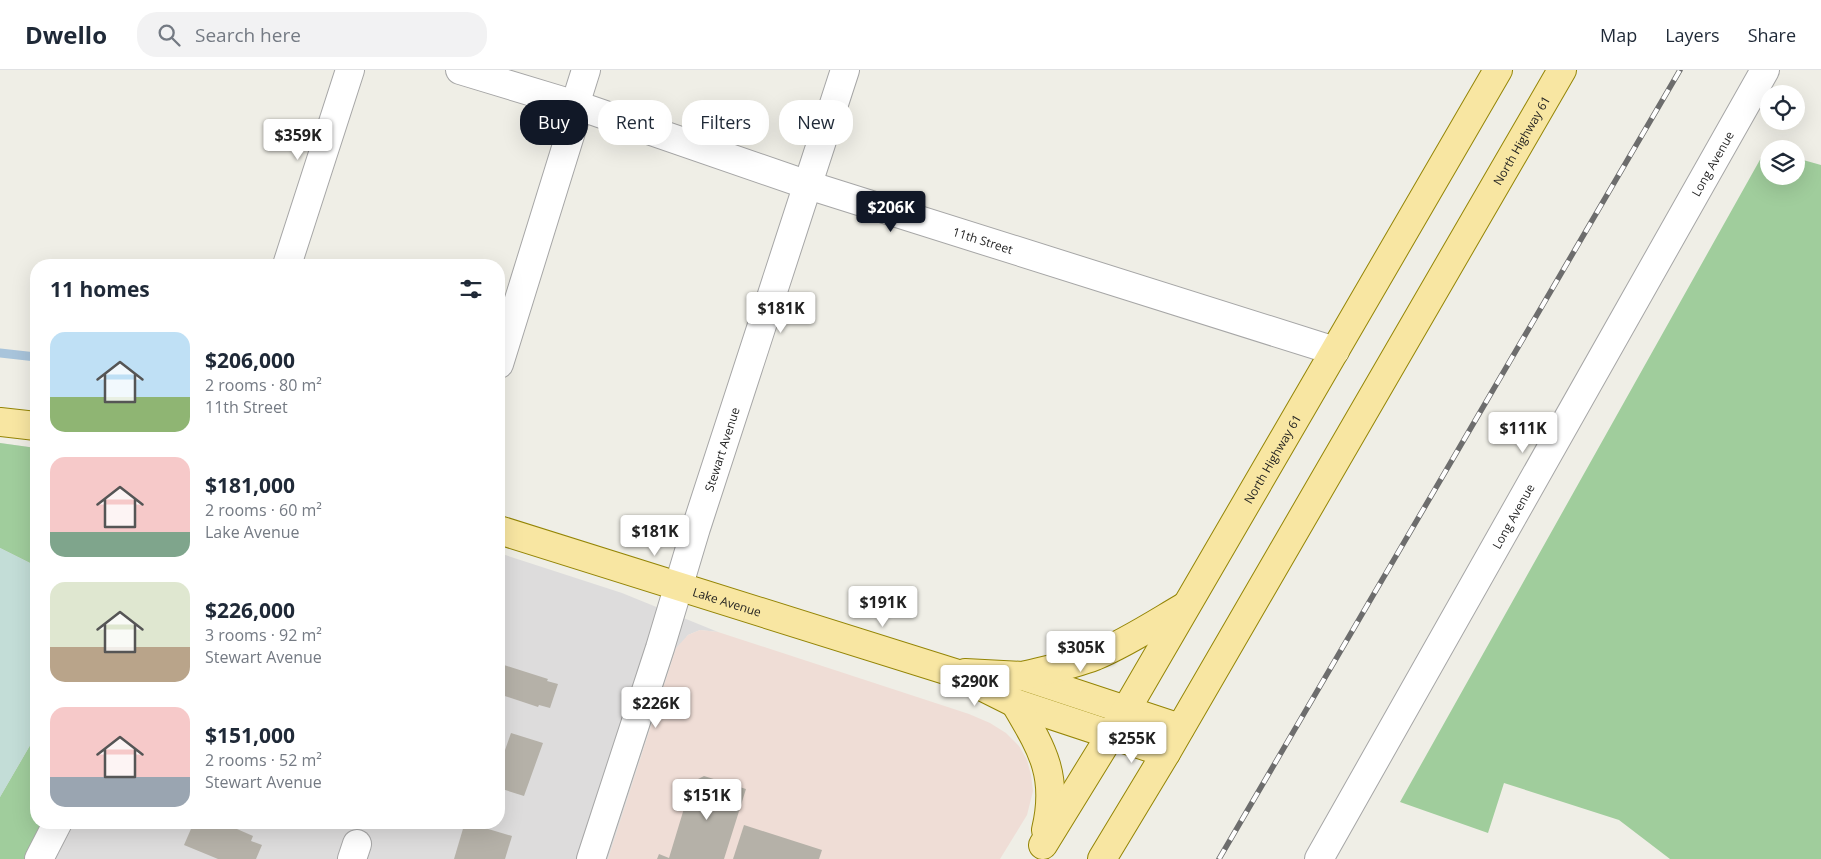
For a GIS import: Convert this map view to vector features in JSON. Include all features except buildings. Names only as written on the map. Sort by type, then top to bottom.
[{"type":"main road","name":"North Highway 61","points":[[1038,852],[1126,710],[1498,70]]},
{"type":"main road","name":"North Highway 61","points":[[1102,859],[1166,753],[1562,70]]},
{"type":"main road","points":[[0,422],[30,425]]},
{"type":"main road","name":"Lake Avenue","points":[[505,532],[954,673],[1015,703],[1166,753]]},
{"type":"main road","points":[[1023,676],[1074,663],[1107,651],[1187,605]]},
{"type":"main road","name":"Lake Avenue","points":[[954,673],[1023,676],[1180,728]]},
{"type":"main road","points":[[1015,703],[1042,752],[1050,778],[1050,815],[1038,852]]},
{"type":"street","points":[[289,259],[350,70]]},
{"type":"street","name":"11th Street","points":[[460,70],[558,100]]},
{"type":"street","points":[[578,100],[586,70]]},
{"type":"street","name":"Stewart Avenue","points":[[591,859],[845,70]]},
{"type":"street","name":"Long Avenue","points":[[1319,859],[1765,70]]},
{"type":"street","name":"11th Street","points":[[588,110],[808,184],[1335,351]]},
{"type":"street","points":[[505,344],[565,145]]},
{"type":"street","points":[[39,859],[54,829]]},
{"type":"shaded area","points":[[0,443],[30,447],[30,829],[505,829],[505,555],[622,593],[718,632],[700,630],[688,635],[674,654],[608,859],[0,859]]},
{"type":"shaded area","points":[[0,548],[30,563],[30,745],[0,797]]},
{"type":"shaded area","points":[[700,630],[718,632],[969,714],[990,723],[1006,733],[1019,746],[1027,760],[1033,791],[1027,815],[1000,859],[608,859],[676,648],[688,635]]},
{"type":"green space","points":[[1760,160],[1760,185],[1805,185],[1805,161],[1821,165],[1821,859],[1670,859],[1619,820],[1504,783],[1488,833],[1400,802]]},
{"type":"green space","points":[[0,443],[30,447],[30,563],[0,548]]},
{"type":"green space","points":[[30,745],[30,829],[41,829],[25,859],[0,859],[0,797]]},
{"type":"waterway","points":[[0,353],[30,356]]},
{"type":"railway","points":[[1219,859],[1680,70]]}]
